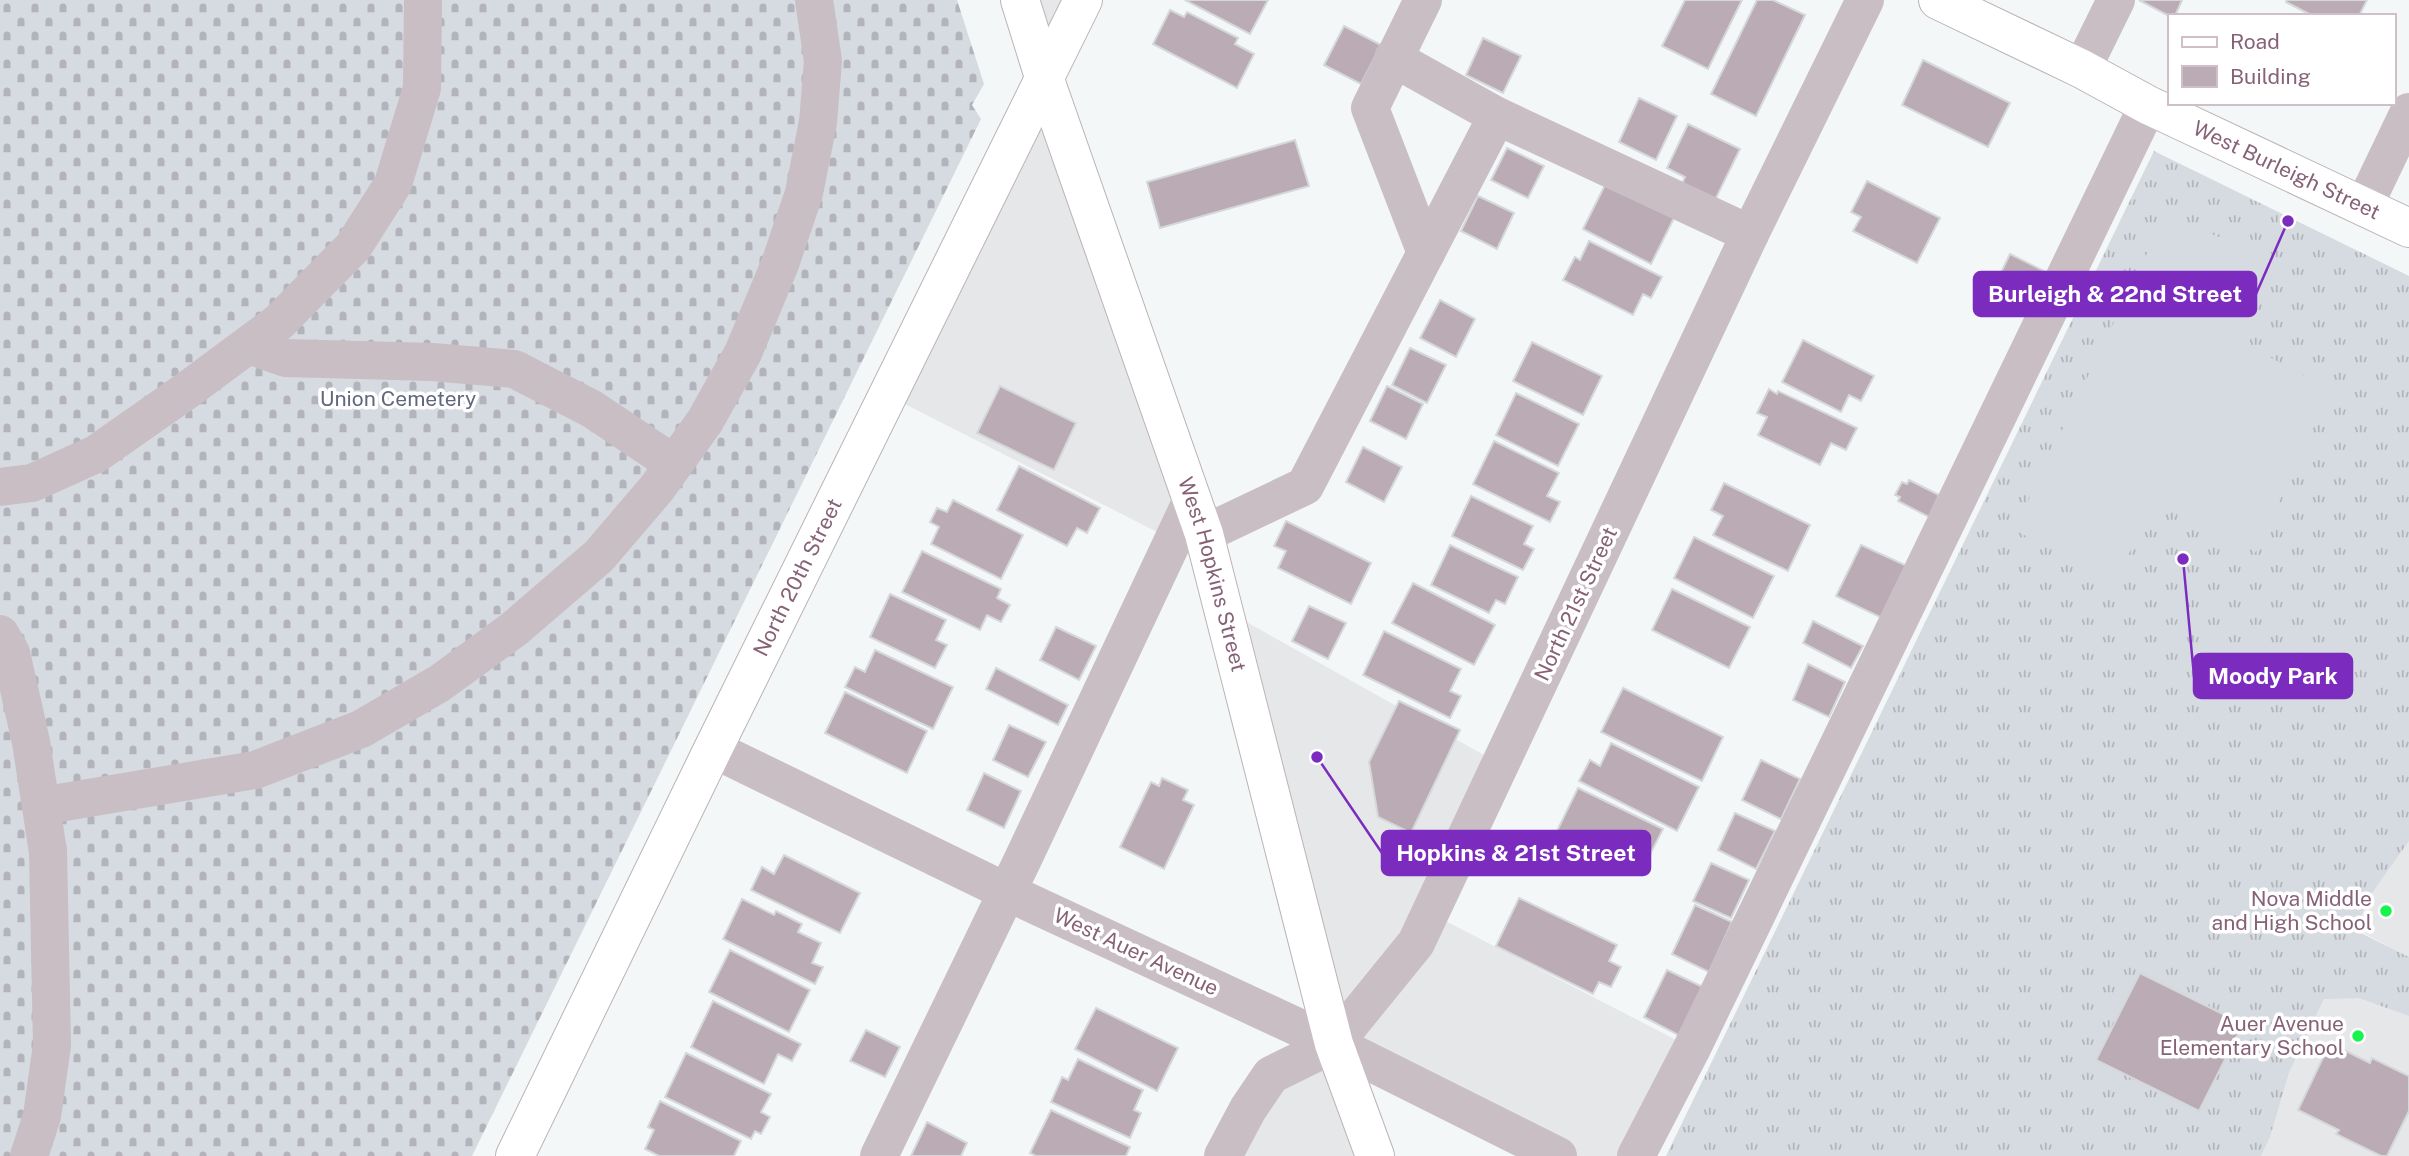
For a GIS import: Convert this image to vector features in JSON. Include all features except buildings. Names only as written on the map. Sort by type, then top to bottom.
[{"type":"main road","name":"West Hopkins Street","points":[[1020,0],[1044,77],[1198,517],[1334,1044],[1375,1156]]},
{"type":"main road","name":"North 20th Street","points":[[515,1156],[1083,0]]},
{"type":"main road","name":"West Burleigh Street","points":[[1938,0],[2082,69],[2148,105],[2409,228]]},
{"type":"street","points":[[0,486],[32,483],[96,454],[279,322],[354,247],[393,184],[422,88],[424,0]]},
{"type":"street","points":[[41,806],[255,770],[361,729],[440,683],[514,629],[598,556],[657,488],[705,421],[743,353],[780,264],[804,193],[818,122],[823,61],[814,0]]},
{"type":"street","points":[[1423,0],[1370,108],[1426,253]]},
{"type":"street","name":"North 21st Street","points":[[1223,1156],[1248,1109],[1271,1075],[1334,1044],[1416,943],[1750,234],[1865,0]]},
{"type":"street","points":[[2082,69],[2116,0]]},
{"type":"street","points":[[1393,58],[1497,116],[1750,234]]},
{"type":"street","points":[[1636,1156],[1692,1048],[2148,105]]},
{"type":"street","points":[[2364,206],[2409,112]]},
{"type":"street","points":[[879,1156],[1007,892],[1198,517],[1305,486],[1497,116]]},
{"type":"street","points":[[249,345],[286,358],[432,362],[514,369],[592,409],[674,464]]},
{"type":"street","points":[[0,634],[11,653],[31,742],[48,852],[52,1045],[42,1116],[29,1156]]},
{"type":"street","name":"West Auer Avenue","points":[[713,749],[1007,892],[1334,1044],[1558,1156]]},
{"type":"shaded area","points":[[1020,0],[1083,0],[1044,77],[1192,500],[1173,540],[887,395],[1043,77]]},
{"type":"shaded area","points":[[1225,610],[1500,764],[1430,913],[1692,1048],[1636,1156],[1558,1156],[1335,1045],[1375,1156],[1223,1156],[1248,1109],[1334,1044]]},
{"type":"shaded area","name":"Auer Avenue Elementary School","points":[[2409,841],[2409,1156],[2261,1156],[2270,1136],[2289,1073],[2324,999],[2399,952],[2356,929],[2372,893]]},
{"type":"green space","name":"Union Cemetery","points":[[0,0],[957,0],[984,84],[972,105],[981,119],[472,1156],[0,1156]]},
{"type":"green space","points":[[2154,151],[2409,276],[2409,841],[2372,893],[2355,930],[2409,957],[2409,1016],[2359,998],[2324,999],[2289,1073],[2270,1137],[2261,1156],[1666,1156]]},
{"type":"green space","points":[[2166,214],[2274,261],[2238,340],[2331,390],[2256,552],[2155,503],[2115,580],[2014,530]]},
{"type":"place","name":"Burleigh & 22nd Street","points":[[2288,221]]},
{"type":"place","name":"Moody Park","points":[[2183,559]]},
{"type":"place","name":"Hopkins & 21st Street","points":[[1317,757]]},
{"type":"place","name":"Nova Middle and High School","points":[[2386,911]]},
{"type":"place","name":"Auer Avenue Elementary School","points":[[2358,1036]]}]
